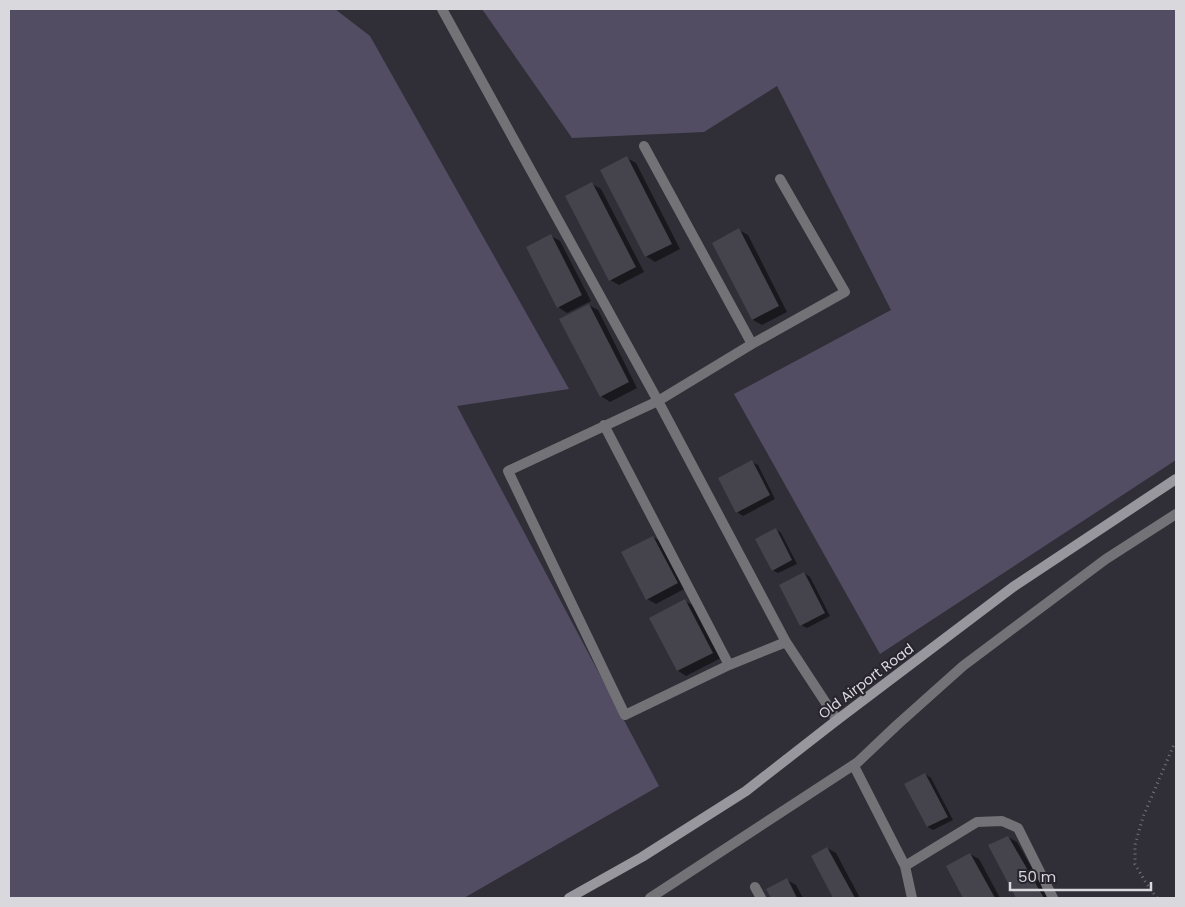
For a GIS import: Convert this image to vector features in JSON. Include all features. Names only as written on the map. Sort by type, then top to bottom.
[{"type":"main road","name":"Old Airport Road","points":[[569,898],[642,857],[746,791],[1013,588],[1176,479]]},
{"type":"street","points":[[442,9],[658,401],[786,642],[837,720]]},
{"type":"street","points":[[644,146],[752,344]]},
{"type":"street","points":[[780,179],[845,292],[752,344],[658,401],[508,470],[625,715],[729,665],[786,642]]},
{"type":"street","points":[[604,425],[729,665]]},
{"type":"street","points":[[650,898],[854,766],[963,666],[1106,559],[1176,514]]},
{"type":"street","points":[[854,766],[905,866],[912,898]]},
{"type":"street","points":[[905,866],[977,822],[1002,820],[1018,828],[1054,898]]},
{"type":"street","points":[[755,887],[761,898]]},
{"type":"path","points":[[1157,898],[1135,864],[1135,845],[1143,817],[1175,742]]},
{"type":"shaded area","points":[[9,9],[335,9],[370,36],[569,389],[457,406],[659,786],[464,898],[9,898]]},
{"type":"shaded area","points":[[482,9],[1176,9],[1176,460],[880,654],[734,394],[891,310],[777,86],[704,132],[572,138]]},
{"type":"building","points":[[627,156],[672,244],[645,257],[600,170]]},
{"type":"building","points":[[592,182],[636,267],[609,281],[565,196]]},
{"type":"building","points":[[739,228],[779,306],[752,320],[712,243]]},
{"type":"building","points":[[551,234],[582,295],[557,308],[526,247]]},
{"type":"building","points":[[589,304],[629,382],[600,397],[559,319]]},
{"type":"building","points":[[752,460],[770,495],[736,513],[718,478]]},
{"type":"building","points":[[776,528],[792,560],[772,571],[755,539]]},
{"type":"building","points":[[653,536],[678,583],[646,600],[621,552]]},
{"type":"building","points":[[804,572],[825,613],[800,626],[779,585]]},
{"type":"building","points":[[685,599],[713,653],[677,671],[649,618]]},
{"type":"building","points":[[925,773],[948,817],[927,827],[904,784]]},
{"type":"building","points":[[1008,836],[1044,898],[1016,898],[988,845]]},
{"type":"building","points":[[827,847],[855,898],[833,898],[811,856]]},
{"type":"building","points":[[970,853],[995,898],[963,898],[946,866]]},
{"type":"building","points":[[787,878],[797,898],[771,898],[766,889]]}]
